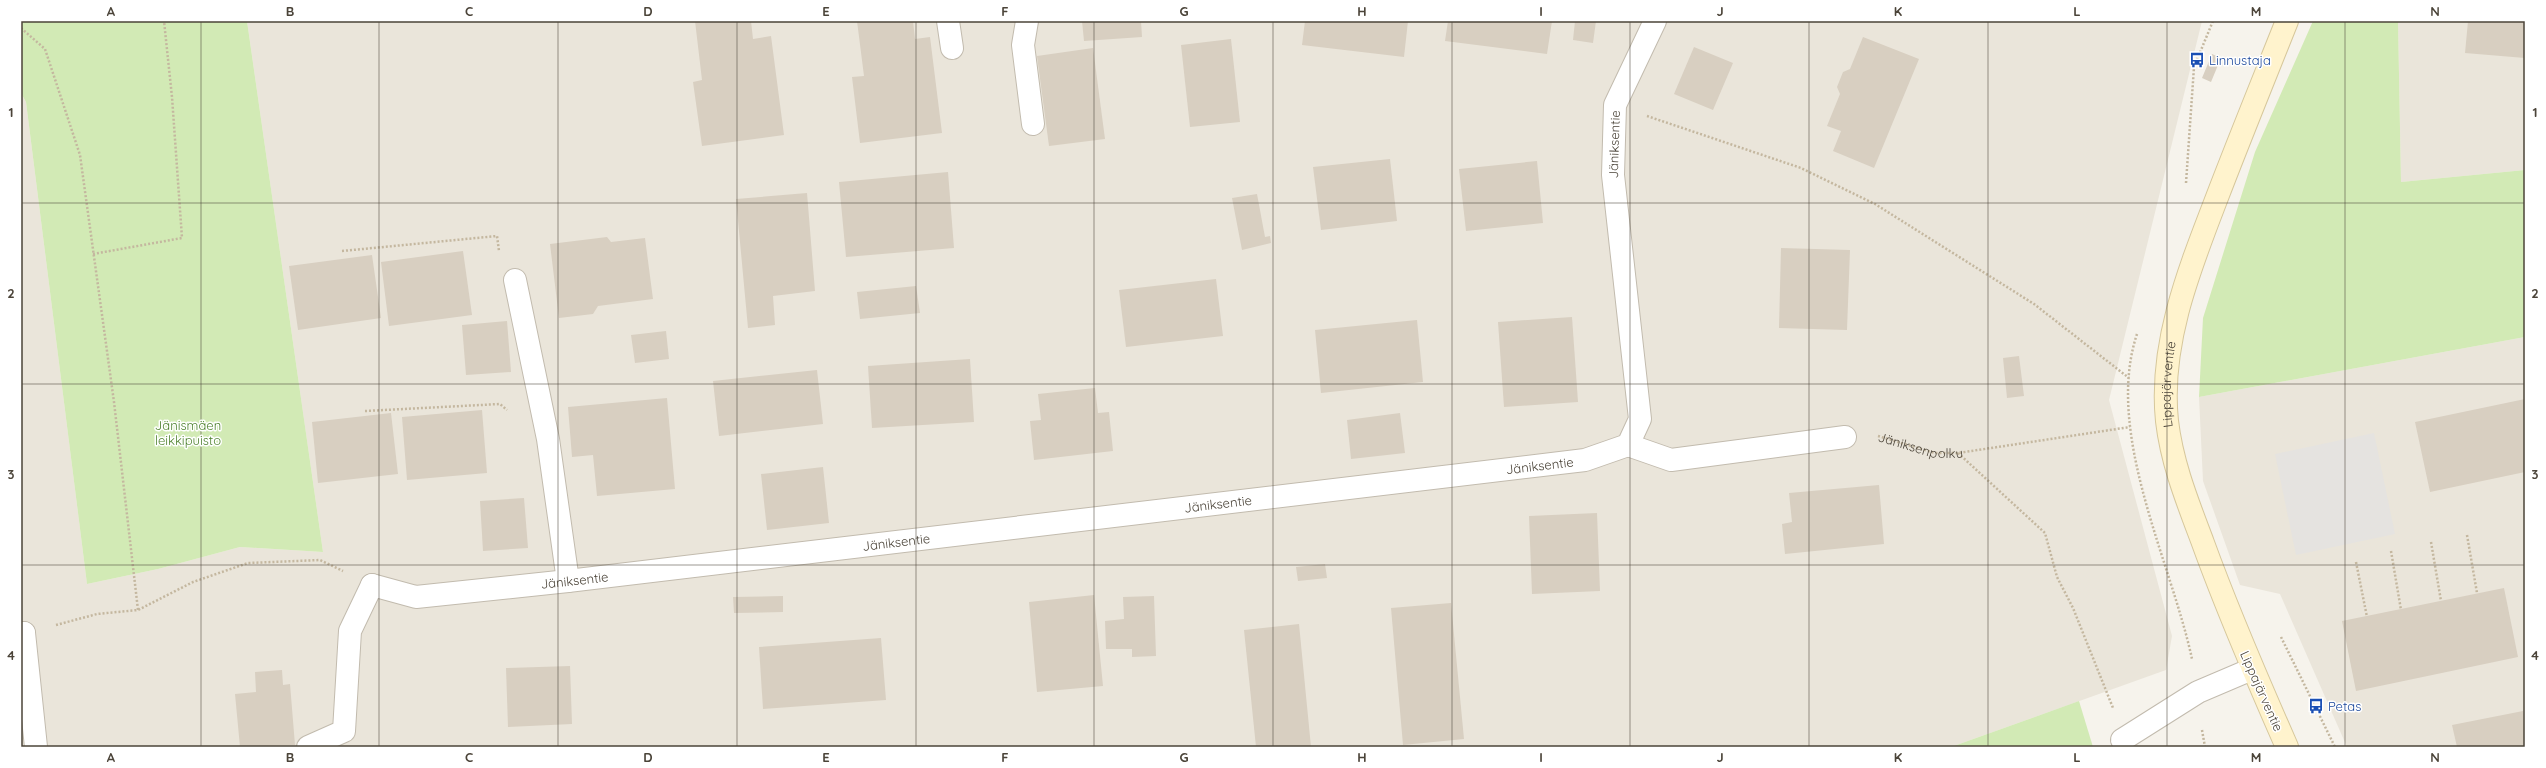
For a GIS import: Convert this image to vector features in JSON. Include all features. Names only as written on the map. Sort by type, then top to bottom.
[{"type":"main road","name":"Lippajärventie","points":[[2287,747],[2252,669],[2176,471],[2167,420],[2168,364],[2188,274],[2243,129],[2288,21]]},
{"type":"street","points":[[948,21],[952,48]]},
{"type":"street","points":[[1028,21],[1023,46],[1033,124]]},
{"type":"street","name":"Jäniksentie","points":[[372,585],[416,597],[568,581],[1585,460],[1628,445],[1640,419],[1613,175],[1616,105],[1655,21]]},
{"type":"street","points":[[515,280],[548,439],[568,581]]},
{"type":"street","points":[[1628,445],[1671,460],[1845,437]]},
{"type":"street","points":[[308,747],[344,731],[350,631],[372,585]]},
{"type":"street","points":[[23,633],[26,693],[36,747]]},
{"type":"street","points":[[2122,740],[2198,692],[2252,669]]},
{"type":"path","points":[[93,254],[182,238],[172,97],[164,21]]},
{"type":"path","points":[[2185,189],[2194,67],[2213,21]]},
{"type":"path","points":[[21,28],[45,49],[80,155],[114,402],[138,610]]},
{"type":"path","points":[[1616,105],[1801,168],[1875,204],[2034,304],[2129,379]]},
{"type":"path","points":[[342,251],[497,236],[501,270],[515,280]]},
{"type":"path","points":[[2139,326],[2134,340],[2129,379],[2129,427],[2141,484],[2180,610],[2198,692],[2205,747]]},
{"type":"path","points":[[365,411],[500,404],[511,414]]},
{"type":"path","name":"Jäniksenpolku","points":[[1845,437],[1880,436],[1936,453],[1958,453],[2167,420]]},
{"type":"path","points":[[1958,453],[2045,533],[2057,577],[2073,608],[2109,696],[2122,740]]},
{"type":"path","points":[[2467,535],[2477,593]]},
{"type":"path","points":[[2431,542],[2441,601]]},
{"type":"path","points":[[2391,551],[2401,610]]},
{"type":"path","points":[[23,633],[97,614],[138,610],[193,582],[248,563],[320,560],[372,585]]},
{"type":"path","points":[[2356,562],[2367,616]]},
{"type":"path","points":[[2281,637],[2335,747]]},
{"type":"shaded area","points":[[247,21],[2202,21],[2109,400],[2172,636],[2166,670],[1951,747],[21,747],[21,93],[26,102],[87,584],[158,569],[240,547],[323,552]]},
{"type":"shaded area","points":[[2398,21],[2525,21],[2525,170],[2401,182]]},
{"type":"shaded area","points":[[2525,337],[2525,747],[2347,747],[2280,594],[2240,585],[2203,481],[2199,397]]},
{"type":"shaded area","points":[[2374,433],[2395,534],[2296,555],[2275,454]]},
{"type":"green space","name":"Jänismäen leikkipuisto","points":[[21,21],[247,21],[323,552],[240,547],[158,569],[87,584],[26,102],[21,93]]},
{"type":"green space","points":[[2313,21],[2398,21],[2401,182],[2525,170],[2525,337],[2199,397],[2203,318],[2255,152]]},
{"type":"green space","points":[[2079,701],[2093,747],[1951,747]]},
{"type":"building","points":[[695,21],[751,21],[753,39],[771,36],[784,135],[702,146],[693,82],[702,80]]},
{"type":"building","points":[[857,21],[913,21],[915,39],[930,37],[942,133],[860,143],[852,77],[864,76]]},
{"type":"building","points":[[1082,21],[1141,21],[1142,37],[1084,41]]},
{"type":"building","points":[[1305,21],[1408,21],[1404,57],[1302,45]]},
{"type":"building","points":[[1448,21],[1552,21],[1547,54],[1445,41]]},
{"type":"building","points":[[1575,21],[1596,21],[1593,43],[1573,40]]},
{"type":"building","points":[[2468,21],[2525,21],[2525,58],[2465,53]]},
{"type":"building","points":[[1863,37],[1919,59],[1874,168],[1833,151],[1841,131],[1827,126],[1840,94],[1837,87],[1843,72],[1850,69]]},
{"type":"building","points":[[1231,39],[1240,122],[1190,127],[1181,45]]},
{"type":"building","points":[[1694,47],[1733,63],[1713,110],[1674,94]]},
{"type":"building","points":[[1093,48],[1105,139],[1049,146],[1037,56]]},
{"type":"building","points":[[2212,54],[2221,58],[2211,82],[2202,78]]},
{"type":"building","points":[[1390,159],[1397,221],[1321,230],[1313,167]]},
{"type":"building","points":[[1537,161],[1543,223],[1466,231],[1459,169]]},
{"type":"building","points":[[948,172],[954,248],[846,257],[839,182]]},
{"type":"building","points":[[807,193],[815,291],[773,296],[775,325],[748,328],[736,199]]},
{"type":"building","points":[[1257,194],[1265,237],[1270,236],[1271,243],[1242,250],[1232,198]]},
{"type":"building","points":[[607,237],[611,242],[645,238],[653,299],[598,306],[593,314],[559,318],[550,244]]},
{"type":"building","points":[[1781,248],[1850,250],[1847,330],[1779,328]]},
{"type":"building","points":[[463,251],[472,315],[389,326],[381,262]]},
{"type":"building","points":[[372,255],[381,318],[298,330],[289,266]]},
{"type":"building","points":[[1216,279],[1223,336],[1126,347],[1119,290]]},
{"type":"building","points":[[916,286],[920,313],[860,319],[857,292]]},
{"type":"building","points":[[1572,317],[1578,402],[1504,407],[1498,322]]},
{"type":"building","points":[[1417,320],[1423,382],[1321,393],[1315,330]]},
{"type":"building","points":[[507,321],[511,372],[466,375],[462,325]]},
{"type":"building","points":[[666,331],[669,359],[635,363],[631,335]]},
{"type":"building","points":[[2019,356],[2024,396],[2007,398],[2003,358]]},
{"type":"building","points":[[970,359],[974,422],[872,428],[868,366]]},
{"type":"building","points":[[817,370],[823,424],[719,436],[713,381]]},
{"type":"building","points":[[1095,388],[1098,413],[1109,412],[1113,451],[1034,460],[1030,421],[1041,420],[1038,394]]},
{"type":"building","points":[[667,398],[675,489],[597,496],[593,455],[572,457],[568,407]]},
{"type":"building","points":[[2525,399],[2525,472],[2430,492],[2415,422]]},
{"type":"building","points":[[482,410],[487,473],[407,480],[402,417]]},
{"type":"building","points":[[391,413],[398,474],[318,483],[312,422]]},
{"type":"building","points":[[1400,413],[1405,453],[1351,459],[1347,420]]},
{"type":"building","points":[[823,467],[829,523],[767,530],[761,474]]},
{"type":"building","points":[[1879,485],[1884,544],[1785,554],[1782,524],[1792,522],[1789,493]]},
{"type":"building","points":[[524,498],[528,548],[483,551],[480,501]]},
{"type":"building","points":[[1597,513],[1600,591],[1532,594],[1529,516]]},
{"type":"building","points":[[1325,564],[1327,578],[1298,581],[1296,567]]},
{"type":"building","points":[[2504,588],[2518,657],[2356,691],[2342,621]]},
{"type":"building","points":[[1094,595],[1103,686],[1037,692],[1029,602]]},
{"type":"building","points":[[783,596],[783,612],[734,613],[733,597]]},
{"type":"building","points":[[1154,596],[1156,656],[1132,657],[1132,649],[1106,649],[1105,621],[1124,619],[1123,597]]},
{"type":"building","points":[[1451,603],[1464,739],[1403,745],[1391,608]]},
{"type":"building","points":[[1299,624],[1311,747],[1256,747],[1244,630]]},
{"type":"building","points":[[881,638],[886,700],[763,709],[759,647]]},
{"type":"building","points":[[570,666],[572,724],[508,727],[506,668]]},
{"type":"building","points":[[282,670],[283,685],[290,684],[295,745],[240,747],[235,694],[256,692],[255,672]]},
{"type":"building","points":[[2523,711],[2525,747],[2457,747],[2452,725]]},
{"type":"place","name":"Linnustaja","points":[[2197,60]]},
{"type":"place","name":"Petas","points":[[2316,706]]}]
